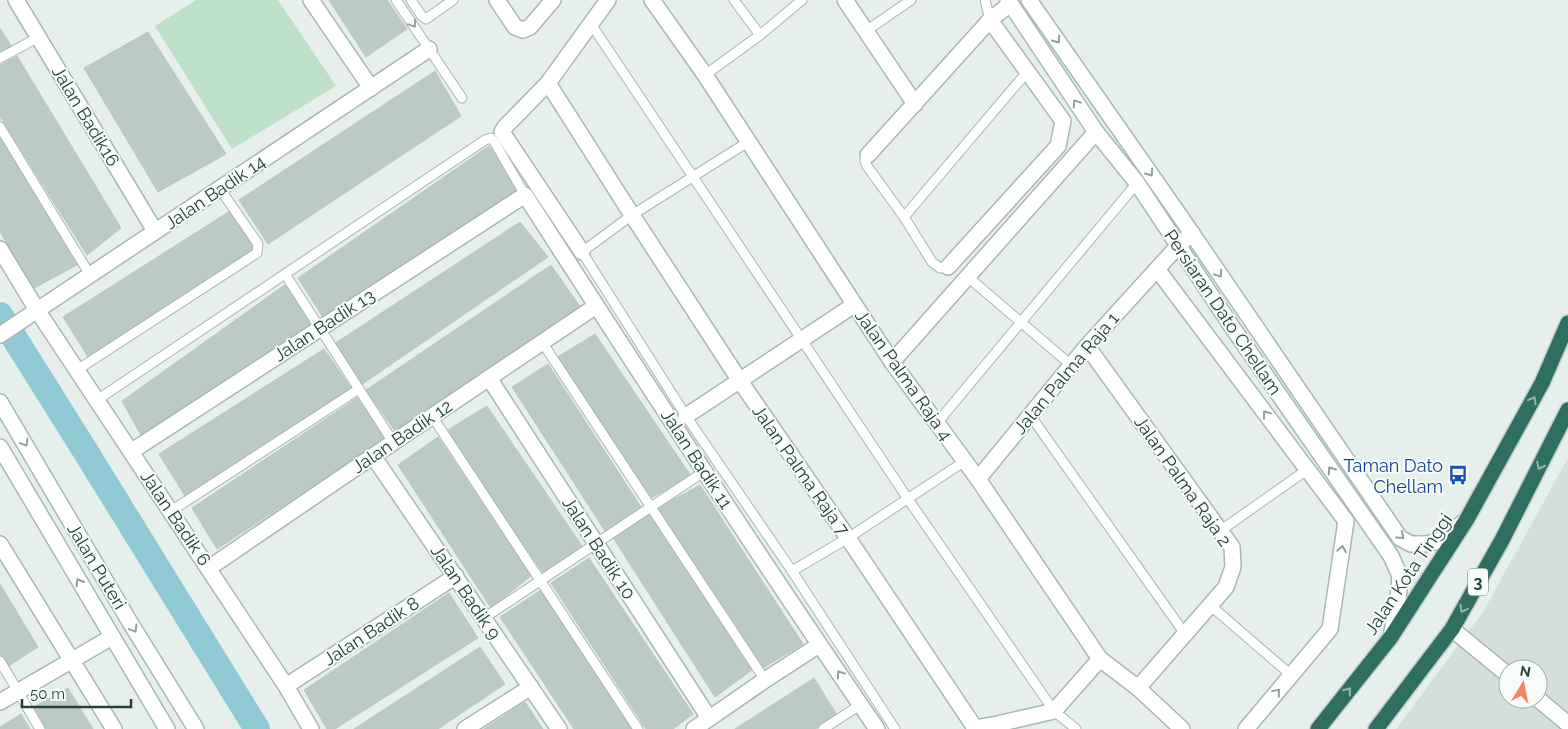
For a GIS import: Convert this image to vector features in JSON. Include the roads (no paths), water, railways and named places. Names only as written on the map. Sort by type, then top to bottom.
[{"type":"highway","name":"Jalan Kota Tinggi","points":[[1318,729],[1391,637],[1467,519],[1542,383],[1568,323]]},
{"type":"highway","name":"3","points":[[1376,729],[1452,629],[1502,540],[1566,416]]},
{"type":"street","name":"Jalan Badik16","points":[[16,0],[155,232]]},
{"type":"street","points":[[311,0],[371,88]]},
{"type":"street","points":[[497,0],[515,27],[523,30],[530,28],[553,0]]},
{"type":"street","points":[[582,252],[502,132],[548,83],[608,0]]},
{"type":"street","name":"Jalan Palma Raja 4","points":[[652,0],[705,75],[892,362],[978,478],[1100,659],[1138,688],[1182,729]]},
{"type":"street","points":[[845,0],[915,104]]},
{"type":"street","name":"Persiaran Dato Chellam","points":[[1029,0],[1192,233],[1400,538],[1411,544],[1440,541],[1467,519]]},
{"type":"street","points":[[868,155],[990,20],[1009,2]]},
{"type":"street","name":"Persiaran Dato Chellam","points":[[1009,2],[1096,132],[1137,184],[1230,324],[1391,556],[1400,576],[1391,637]]},
{"type":"street","points":[[948,267],[1058,146],[1062,121],[990,20]]},
{"type":"street","name":"Jalan Badik 14","points":[[0,335],[429,49]]},
{"type":"street","name":"Jalan Palma Raja 7","points":[[548,83],[632,216],[740,380],[848,538],[974,729],[1054,711]]},
{"type":"street","points":[[892,362],[1096,132]]},
{"type":"street","name":"Jalan Badik 11","points":[[521,197],[596,306],[819,645],[877,729]]},
{"type":"street","name":"Jalan Badik 13","points":[[132,451],[521,197]]},
{"type":"street","name":"Jalan Palma Raja 1","points":[[978,478],[1087,346],[1192,233]]},
{"type":"street","name":"Jalan Badik 6","points":[[0,249],[32,314],[77,370],[98,400],[286,686],[311,729]]},
{"type":"street","points":[[1157,269],[1346,521],[1330,630],[1246,729]]},
{"type":"street","points":[[686,416],[854,305]]},
{"type":"street","name":"Jalan Badik 12","points":[[209,568],[596,306]]},
{"type":"street","name":"Jalan Palma Raja 2","points":[[1087,346],[1232,547],[1233,567],[1226,587],[1138,688]]},
{"type":"street","name":"Jalan Badik 10","points":[[489,378],[709,718]]},
{"type":"street","name":"Jalan Puteri","points":[[0,402],[131,624],[196,729]]},
{"type":"street","name":"Jalan Puteri","points":[[0,447],[167,729]]},
{"type":"street","name":"Jalan Badik 9","points":[[373,456],[559,729]]},
{"type":"street","points":[[0,544],[114,729]]},
{"type":"street","name":"Jalan Badik 8","points":[[286,686],[456,576]]},
{"type":"street","points":[[1452,629],[1498,667]]},
{"type":"street","points":[[0,702],[112,637]]},
{"type":"street","points":[[694,729],[764,680],[819,645]]},
{"type":"street","points":[[1054,711],[1100,659]]},
{"type":"street","points":[[465,729],[531,687]]},
{"type":"street","points":[[1548,707],[1568,724]]},
{"type":"lane","points":[[396,0],[462,98]]},
{"type":"lane","points":[[412,0],[421,15],[426,19],[453,0]]},
{"type":"lane","points":[[734,0],[760,35]]},
{"type":"lane","points":[[705,75],[760,35],[802,0]]},
{"type":"lane","points":[[866,31],[911,0]]},
{"type":"lane","points":[[985,0],[990,20]]},
{"type":"lane","points":[[591,24],[908,499],[1054,711],[1076,729]]},
{"type":"lane","points":[[0,58],[38,37]]},
{"type":"lane","points":[[904,217],[1027,72]]},
{"type":"lane","points":[[0,127],[90,275]]},
{"type":"lane","points":[[98,400],[485,140],[491,138],[495,143],[521,197]]},
{"type":"lane","points":[[748,142],[632,216],[582,252],[686,416],[792,571],[895,729]]},
{"type":"lane","points":[[868,155],[867,166],[904,217],[932,262],[940,268],[948,267]]},
{"type":"lane","points":[[937,423],[1137,184]]},
{"type":"lane","points":[[77,370],[256,253],[258,249],[256,240],[220,188]]},
{"type":"lane","points":[[285,274],[393,442]]},
{"type":"lane","points":[[968,277],[1071,365]]},
{"type":"lane","points":[[542,342],[764,680]]},
{"type":"lane","points":[[171,510],[359,389]]},
{"type":"lane","points":[[1030,415],[1185,634]]},
{"type":"lane","points":[[432,416],[638,729]]},
{"type":"lane","points":[[792,571],[848,538],[964,461]]},
{"type":"lane","points":[[1220,531],[1308,469]]},
{"type":"lane","points":[[484,618],[705,471]]},
{"type":"lane","points":[[1210,605],[1291,674]]},
{"type":"lane","points":[[0,661],[40,729]]},
{"type":"lane","points":[[823,729],[860,705]]},
{"type":"waterway","points":[[0,315],[257,729]]},
{"type":"place","name":"Taman Dato Chellam","points":[[1458,475]]}]
